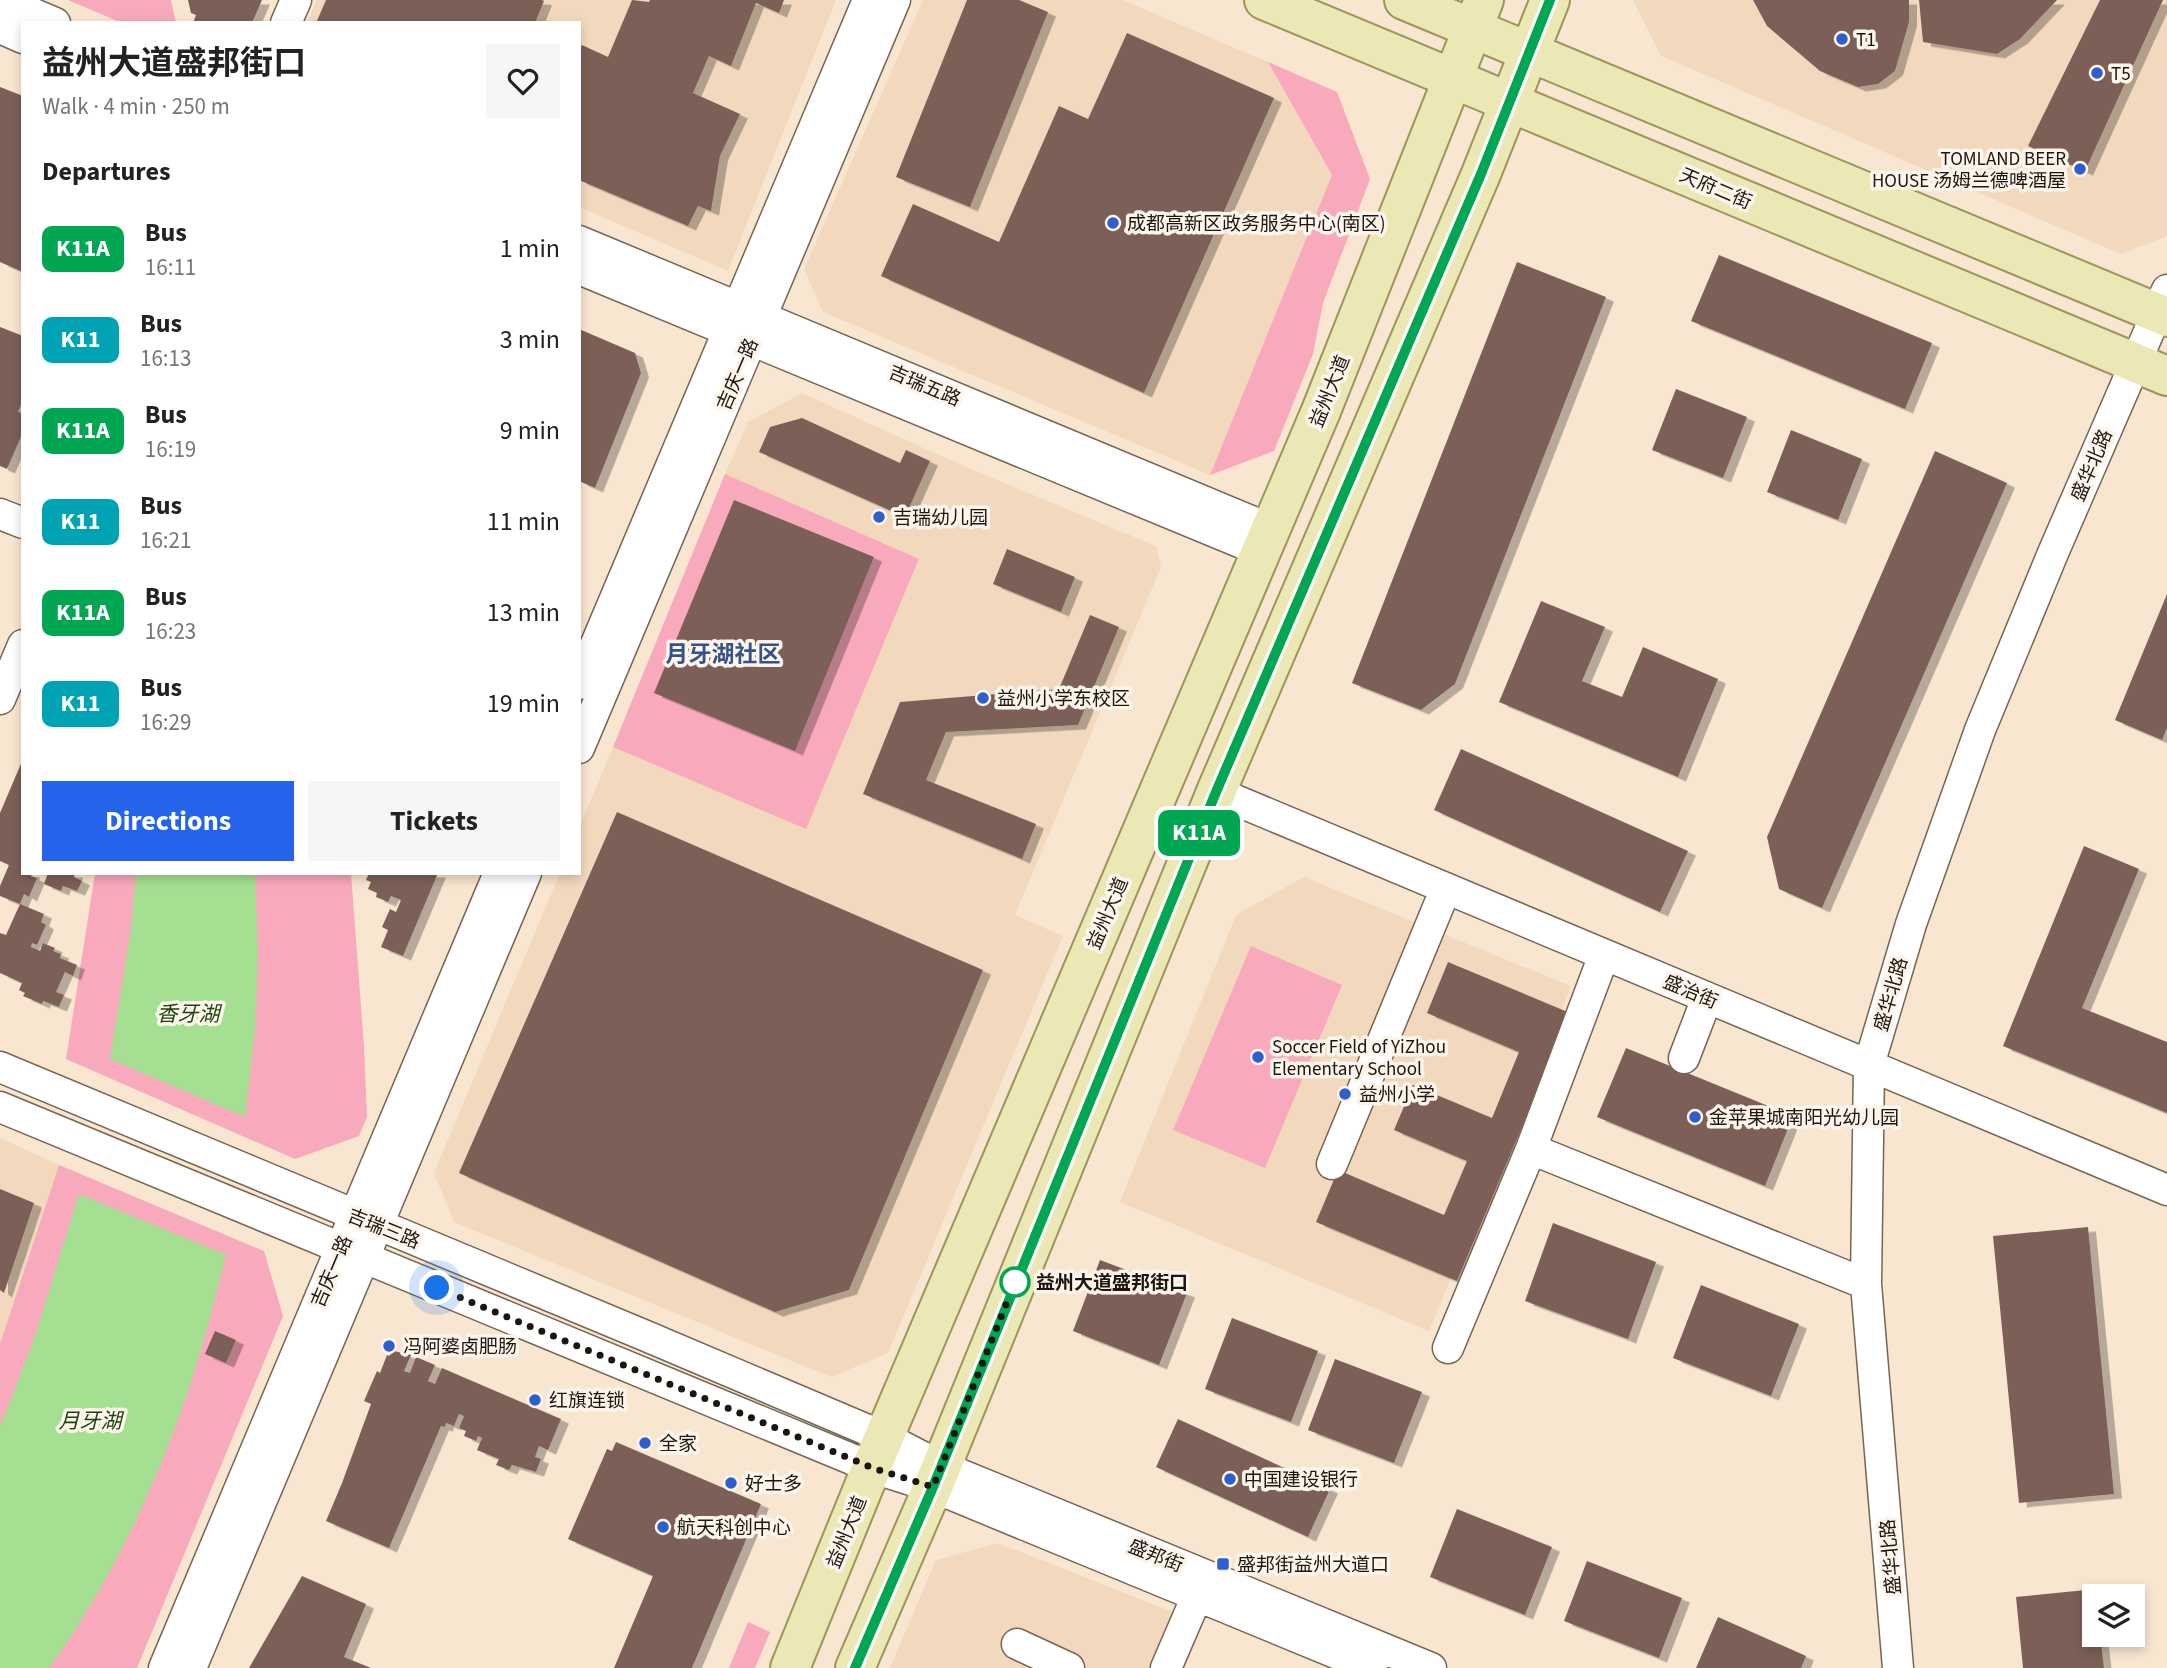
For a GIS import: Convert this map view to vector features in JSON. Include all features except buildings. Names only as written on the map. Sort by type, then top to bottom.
[{"type":"main road","name":"天府二街","points":[[1264,0],[2151,369]]},
{"type":"main road","points":[[1404,0],[1478,14],[1528,51],[2164,307]]},
{"type":"main road","points":[[855,1668],[936,1477],[1216,792],[1470,200],[1550,0]]},
{"type":"main road","name":"益州大道","points":[[790,1668],[1321,411],[1478,14]]},
{"type":"street","points":[[1,0],[50,21]]},
{"type":"street","points":[[287,21],[296,0]]},
{"type":"street","name":"吉庆一路","points":[[581,743],[868,0]]},
{"type":"street","name":"吉庆一路","points":[[581,680],[895,0]]},
{"type":"street","points":[[0,28],[21,37]]},
{"type":"street","name":"吉瑞五路","points":[[581,242],[745,324],[1265,540]]},
{"type":"street","name":"吉瑞五路","points":[[581,270],[745,324]]},
{"type":"street","name":"盛华北路","points":[[1898,1668],[1866,1284],[1869,1065],[1911,924],[1980,730],[2151,369],[2164,307]]},
{"type":"street","points":[[0,514],[21,522]]},
{"type":"street","points":[[0,699],[21,650]]},
{"type":"street","name":"盛治街","points":[[1216,792],[2167,1190]]},
{"type":"street","name":"吉庆一路","points":[[191,1668],[498,875]]},
{"type":"street","name":"吉庆一路","points":[[366,1220],[525,875]]},
{"type":"street","points":[[1332,1164],[1446,888]]},
{"type":"street","points":[[1448,1348],[1531,1149],[1604,955]]},
{"type":"street","points":[[1684,1058],[1707,998]]},
{"type":"street","name":"吉瑞三路","points":[[0,1067],[366,1220],[879,1453]]},
{"type":"street","name":"吉瑞三路","points":[[0,1107],[353,1253],[879,1453]]},
{"type":"street","points":[[1531,1149],[1866,1284]]},
{"type":"street","name":"吉庆一路","points":[[164,1668],[353,1253]]},
{"type":"street","name":"盛邦街","points":[[879,1453],[1197,1596],[1372,1668]]},
{"type":"street","name":"盛邦街","points":[[936,1477],[1431,1668]]},
{"type":"street","points":[[1166,1668],[1197,1596]]},
{"type":"street","points":[[1017,1644],[1069,1668]]},
{"type":"shaded area","points":[[68,0],[171,0],[176,21],[117,21]]},
{"type":"shaded area","points":[[317,0],[836,0],[728,271],[581,208],[581,21],[308,21]]},
{"type":"shaded area","points":[[923,0],[1123,0],[1268,62],[1332,175],[1210,475],[823,312],[804,269]]},
{"type":"shaded area","points":[[1633,0],[2167,0],[2167,236],[2121,254],[1661,56]]},
{"type":"shaded area","points":[[1268,62],[1337,92],[1370,179],[1323,303],[1313,354],[1274,451],[1210,475],[1332,175]]},
{"type":"shaded area","points":[[802,393],[959,464],[1156,546],[1161,567],[1015,915],[1063,936],[888,1353],[831,1377],[454,1222],[434,1173],[559,875],[581,875],[581,823],[613,747],[806,828],[919,560],[725,474],[748,422]]},
{"type":"shaded area","points":[[725,474],[919,559],[806,829],[613,747]]},
{"type":"shaded area","points":[[95,875],[351,875],[367,1117],[359,1136],[295,1159],[66,1059]]},
{"type":"shaded area","name":"益州小学","points":[[1304,877],[1571,986],[1429,1331],[1120,1202],[1236,915]]},
{"type":"shaded area","name":"Soccer Field of YiZhou Elementary School","points":[[1251,946],[1342,985],[1265,1168],[1173,1130]]},
{"type":"shaded area","points":[[0,1138],[59,1165],[0,1344]]},
{"type":"shaded area","name":"月牙湖","points":[[59,1165],[264,1251],[283,1316],[137,1668],[0,1668],[0,1344]]},
{"type":"shaded area","points":[[998,1543],[1203,1624],[1185,1668],[890,1668],[936,1560]]},
{"type":"shaded area","points":[[748,1622],[770,1632],[755,1668],[729,1668]]},
{"type":"water","name":"香牙湖","points":[[136,875],[255,875],[258,955],[255,1031],[245,1117],[110,1059],[131,928]]},
{"type":"water","name":"月牙湖","points":[[79,1194],[226,1255],[184,1403],[142,1507],[109,1574],[49,1668],[0,1668],[0,1427],[34,1339]]},
{"type":"bus line","name":"K11A","points":[[855,1668],[933,1487],[1216,792],[1481,174],[1550,0]]},
{"type":"place","name":"T1","points":[[1842,39]]},
{"type":"place","name":"T5","points":[[2097,73]]},
{"type":"place","name":"TOMLAND BEER HOUSE 汤姆兰德啤酒屋","points":[[2080,169]]},
{"type":"place","name":"成都高新区政务服务中心(南区)","points":[[1113,223]]},
{"type":"place","name":"吉瑞幼儿园","points":[[879,517]]},
{"type":"place","name":"益州小学东校区","points":[[983,698]]},
{"type":"place","name":"Soccer Field of YiZhou Elementary School","points":[[1258,1057]]},
{"type":"place","name":"益州小学","points":[[1345,1094]]},
{"type":"place","name":"金苹果城南阳光幼儿园","points":[[1695,1117]]},
{"type":"place","name":"益州大道盛邦街口","points":[[1015,1282]]},
{"type":"place","name":"冯阿婆卤肥肠","points":[[389,1346]]},
{"type":"place","name":"红旗连锁","points":[[535,1400]]},
{"type":"place","name":"全家","points":[[645,1443]]},
{"type":"place","name":"中国建设银行","points":[[1230,1479]]},
{"type":"place","name":"好士多","points":[[731,1483]]},
{"type":"place","name":"航天科创中心","points":[[663,1527]]},
{"type":"place","name":"盛邦街益州大道口","points":[[1223,1564]]},
{"type":"district","name":"月牙湖社区","points":[[723,654]]},
{"type":"route","points":[[437,1288],[873,1468],[933,1487],[1015,1282]]}]
